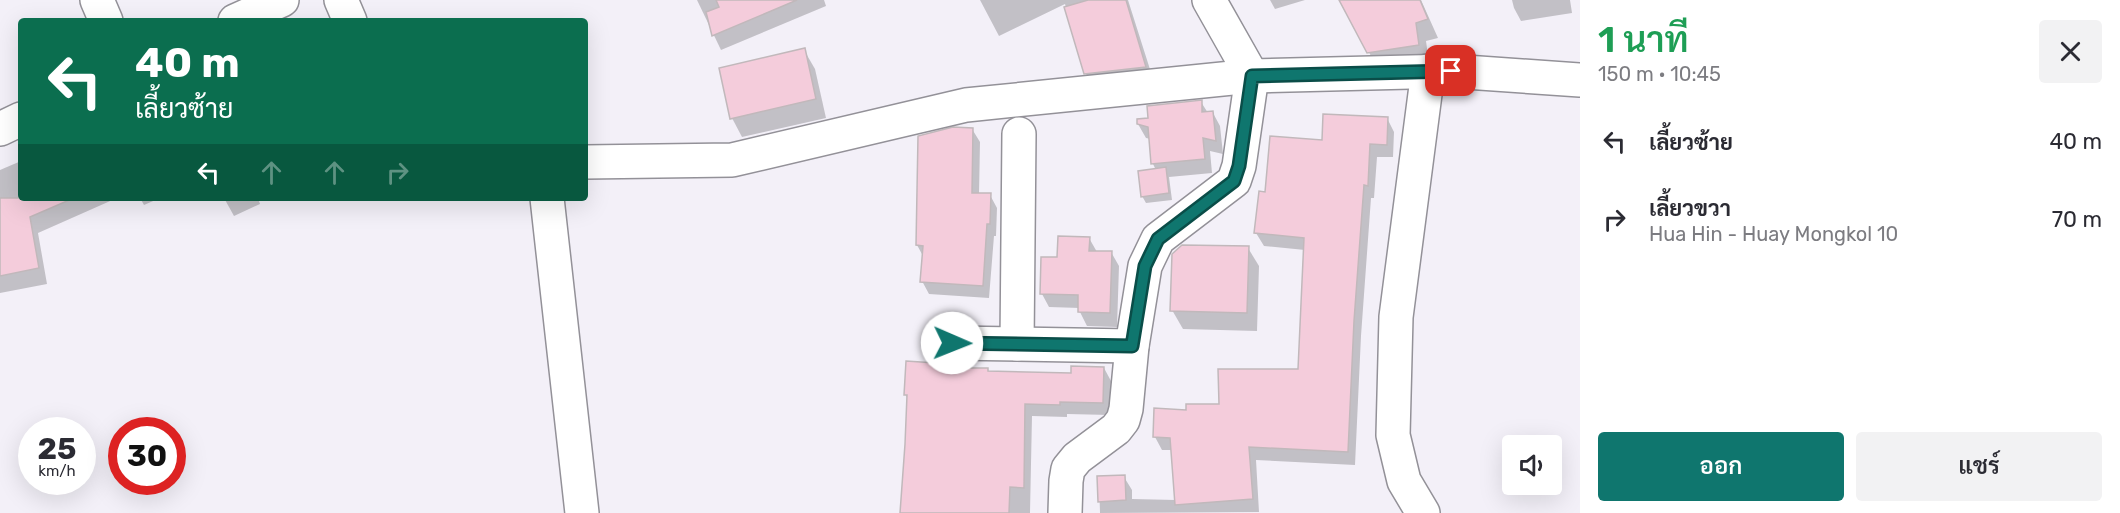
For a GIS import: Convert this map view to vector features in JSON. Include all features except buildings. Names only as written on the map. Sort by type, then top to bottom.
[{"type":"street","points":[[98,0],[105,18]]},
{"type":"street","points":[[243,18],[282,0]]},
{"type":"street","points":[[341,0],[349,18]]},
{"type":"street","points":[[1065,513],[1068,469],[1077,458],[1116,429],[1123,420],[1145,266],[1158,239],[1234,181],[1239,166],[1252,76],[1209,0]]},
{"type":"street","points":[[1423,513],[1404,481],[1393,435],[1396,317],[1428,71]]},
{"type":"street","points":[[588,162],[732,160],[966,105],[1252,76],[1451,71],[1580,80]]},
{"type":"street","points":[[0,129],[18,120]]},
{"type":"street","points":[[1017,344],[1019,134]]},
{"type":"street","points":[[547,201],[582,513]]},
{"type":"street","points":[[952,343],[1132,346]]},
{"type":"route","points":[[952,343],[1132,346],[1145,266],[1158,239],[1234,181],[1239,166],[1252,76],[1451,71]]}]
